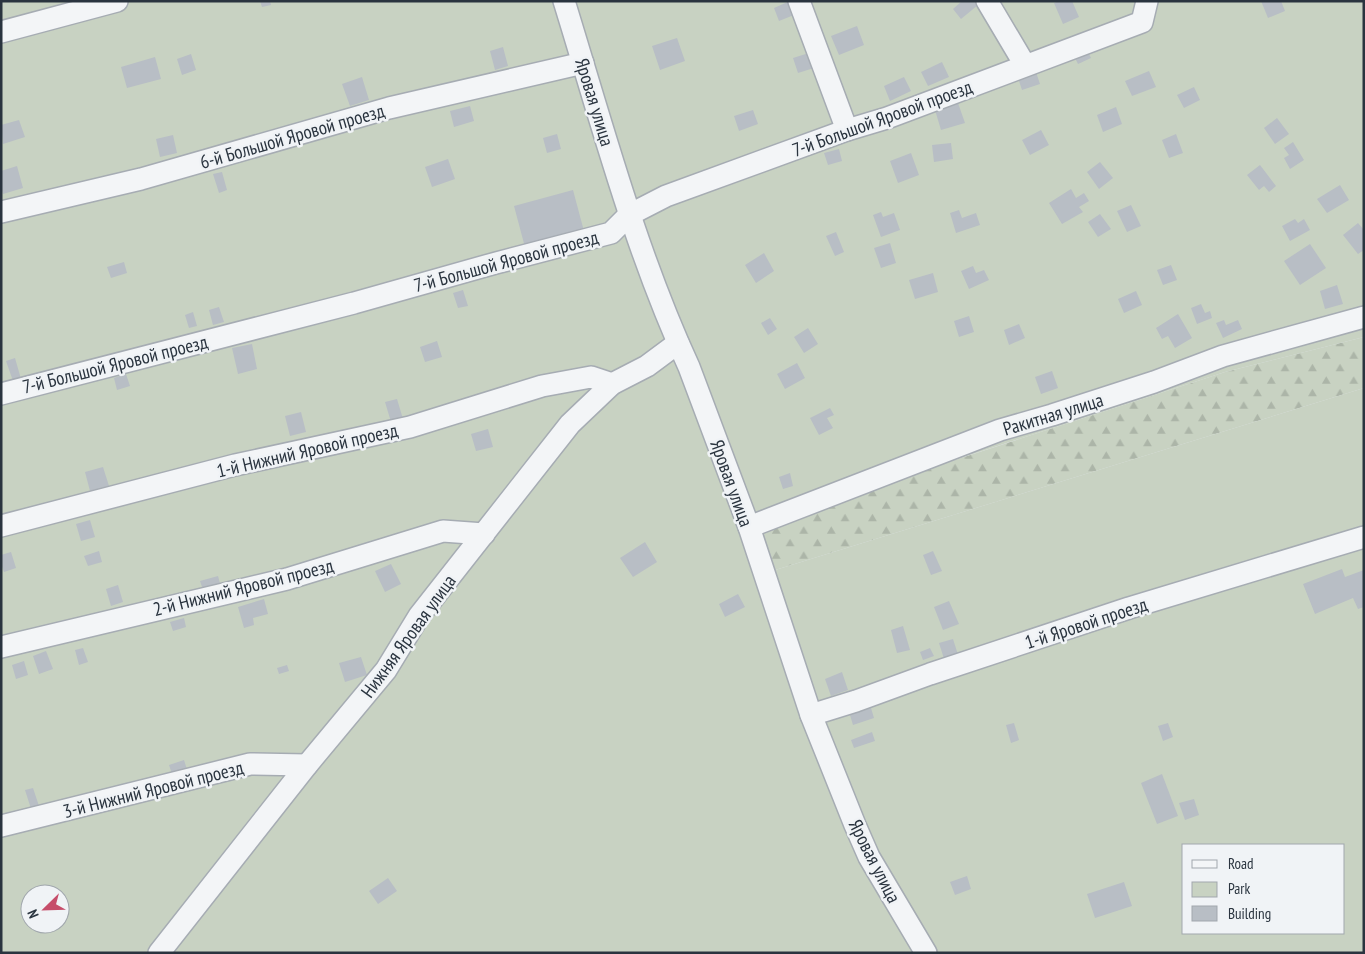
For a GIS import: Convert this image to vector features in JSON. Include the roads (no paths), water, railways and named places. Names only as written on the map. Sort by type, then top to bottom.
[{"type":"street","points":[[1,32],[117,1]]},
{"type":"street","name":"Яровая улица","points":[[564,1],[629,215],[689,367],[748,527],[811,715],[869,857],[926,953]]},
{"type":"street","points":[[799,1],[847,130]]},
{"type":"street","points":[[987,1],[1025,65]]},
{"type":"street","name":"7-й Большой Яровой проезд","points":[[1,394],[354,303],[611,233],[629,215],[666,196],[847,130],[887,118],[1142,22],[1148,2]]},
{"type":"street","name":"6-й Большой Яровой проезд","points":[[1,212],[141,179],[389,108],[583,63]]},
{"type":"street","name":"Ракитная улица","points":[[748,527],[1000,430],[1052,416],[1223,356],[1364,318]]},
{"type":"street","name":"Нижняя Яровая улица","points":[[159,953],[307,766],[386,670],[419,616],[570,424],[612,384],[646,366],[678,343]]},
{"type":"street","name":"1-й Нижний Яровой проезд","points":[[1,526],[235,465],[410,427],[542,386],[591,377],[612,384]]},
{"type":"street","name":"2-й Нижний Яровой проезд","points":[[1,647],[287,578],[443,532],[484,534]]},
{"type":"street","name":"1-й Яровой проезд","points":[[811,715],[1129,608],[1364,537]]},
{"type":"street","name":"3-й Нижний Яровой проезд","points":[[1,826],[250,764],[307,766]]}]
